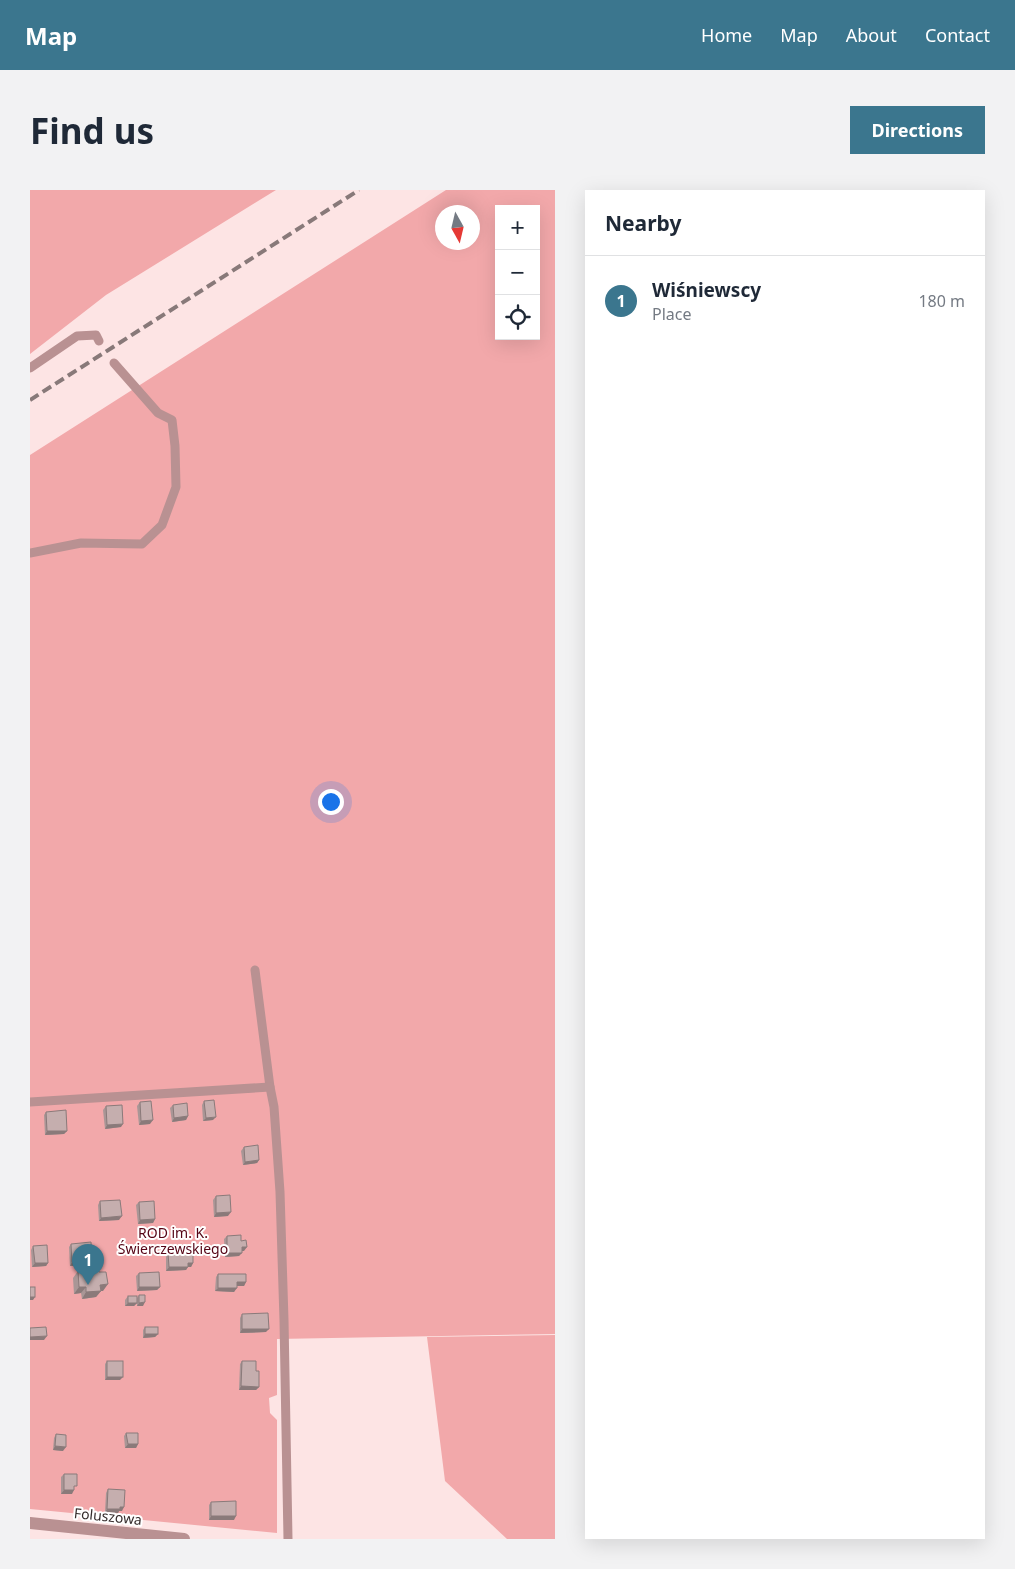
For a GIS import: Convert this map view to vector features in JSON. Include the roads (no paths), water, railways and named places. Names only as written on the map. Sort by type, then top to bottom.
[{"type":"street","name":"Foluszowa","points":[[30,1523],[184,1539]]},
{"type":"lane","points":[[30,368],[77,336],[96,335],[99,341]]},
{"type":"lane","points":[[30,553],[81,543],[142,544],[162,525],[176,487],[172,420],[158,413],[114,363]]},
{"type":"lane","points":[[255,970],[274,1107],[280,1192],[285,1329],[288,1539]]},
{"type":"lane","points":[[30,1102],[270,1087]]},
{"type":"railway","points":[[30,400],[359,190]]},
{"type":"place","name":"Wiśniewscy","points":[[88,1285]]},
{"type":"park label","name":"ROD im. K. Świerczewskiego","points":[[173,1240]]}]
